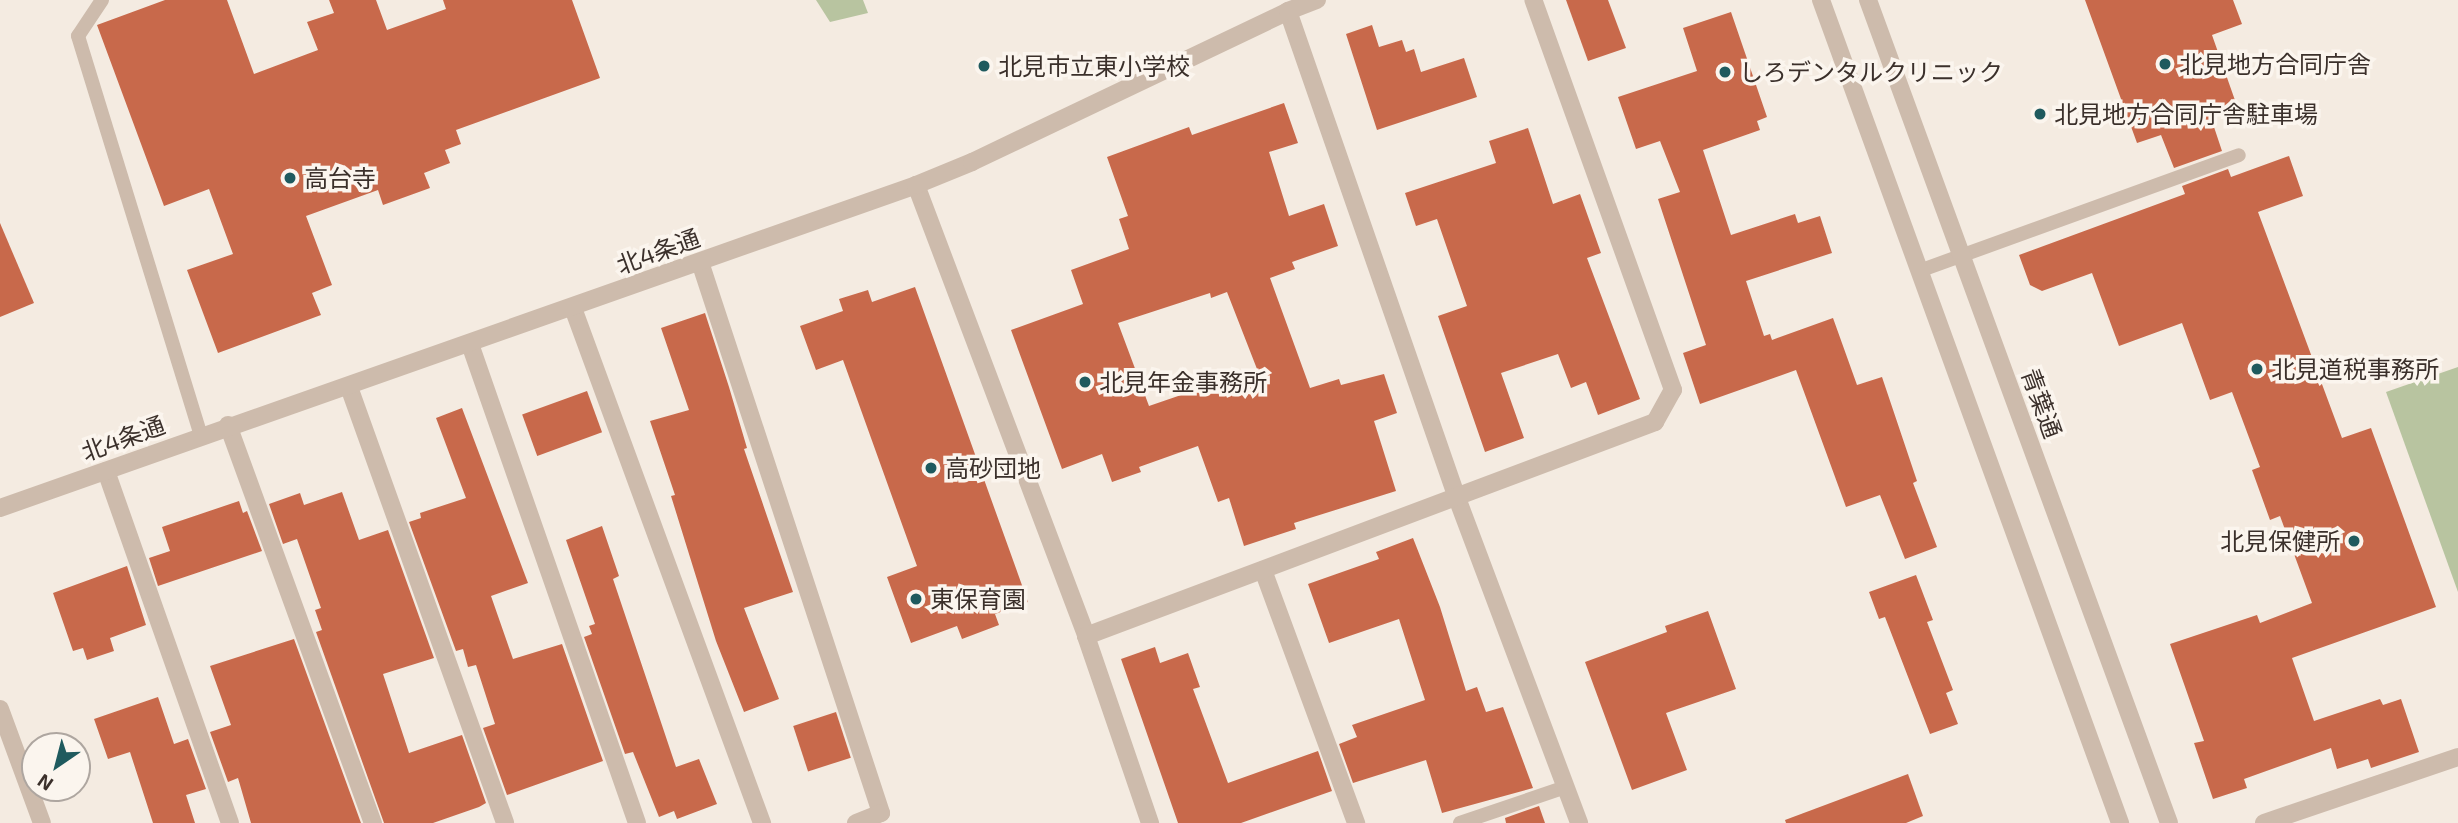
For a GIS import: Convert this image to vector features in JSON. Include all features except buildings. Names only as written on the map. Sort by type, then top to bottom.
[{"type":"street","name":"北4条通","points":[[0,508],[228,425],[349,387],[916,185],[972,162],[1288,10],[1317,0]]},
{"type":"street","points":[[1086,636],[1655,422],[1673,390],[1533,0]]},
{"type":"street","points":[[1821,0],[2120,823]]},
{"type":"street","name":"青葉通","points":[[1868,0],[2169,823]]},
{"type":"street","points":[[1288,10],[1457,498],[1579,823]]},
{"type":"street","points":[[916,185],[1086,636],[1150,823]]},
{"type":"street","points":[[700,262],[881,813],[856,823]]},
{"type":"street","points":[[573,308],[762,823]]},
{"type":"street","points":[[470,344],[637,823]]},
{"type":"street","points":[[349,387],[505,823]]},
{"type":"street","points":[[228,425],[373,823]]},
{"type":"street","points":[[106,471],[230,823]]},
{"type":"street","points":[[1263,570],[1356,823]]},
{"type":"street","points":[[0,709],[42,823]]},
{"type":"street","points":[[2264,823],[2458,757]]},
{"type":"lane","points":[[102,0],[78,36],[201,435]]},
{"type":"lane","points":[[1919,271],[2239,155]]},
{"type":"lane","points":[[1460,823],[1566,787]]},
{"type":"green space","points":[[816,0],[863,0],[868,13],[830,22]]},
{"type":"green space","points":[[2458,367],[2458,592],[2386,392]]},
{"type":"place","name":"北見地方合同庁舎","points":[[2165,64]]},
{"type":"place","name":"北見市立東小学校","points":[[984,66]]},
{"type":"place","name":"しろデンタルクリニック","points":[[1725,72]]},
{"type":"place","name":"北見地方合同庁舎駐車場","points":[[2040,114]]},
{"type":"place","name":"高台寺","points":[[290,178]]},
{"type":"place","name":"北見道税事務所","points":[[2257,369]]},
{"type":"place","name":"北見年金事務所","points":[[1085,382]]},
{"type":"place","name":"高砂団地","points":[[931,468]]},
{"type":"place","name":"北見保健所","points":[[2354,541]]},
{"type":"place","name":"東保育園","points":[[916,599]]}]
